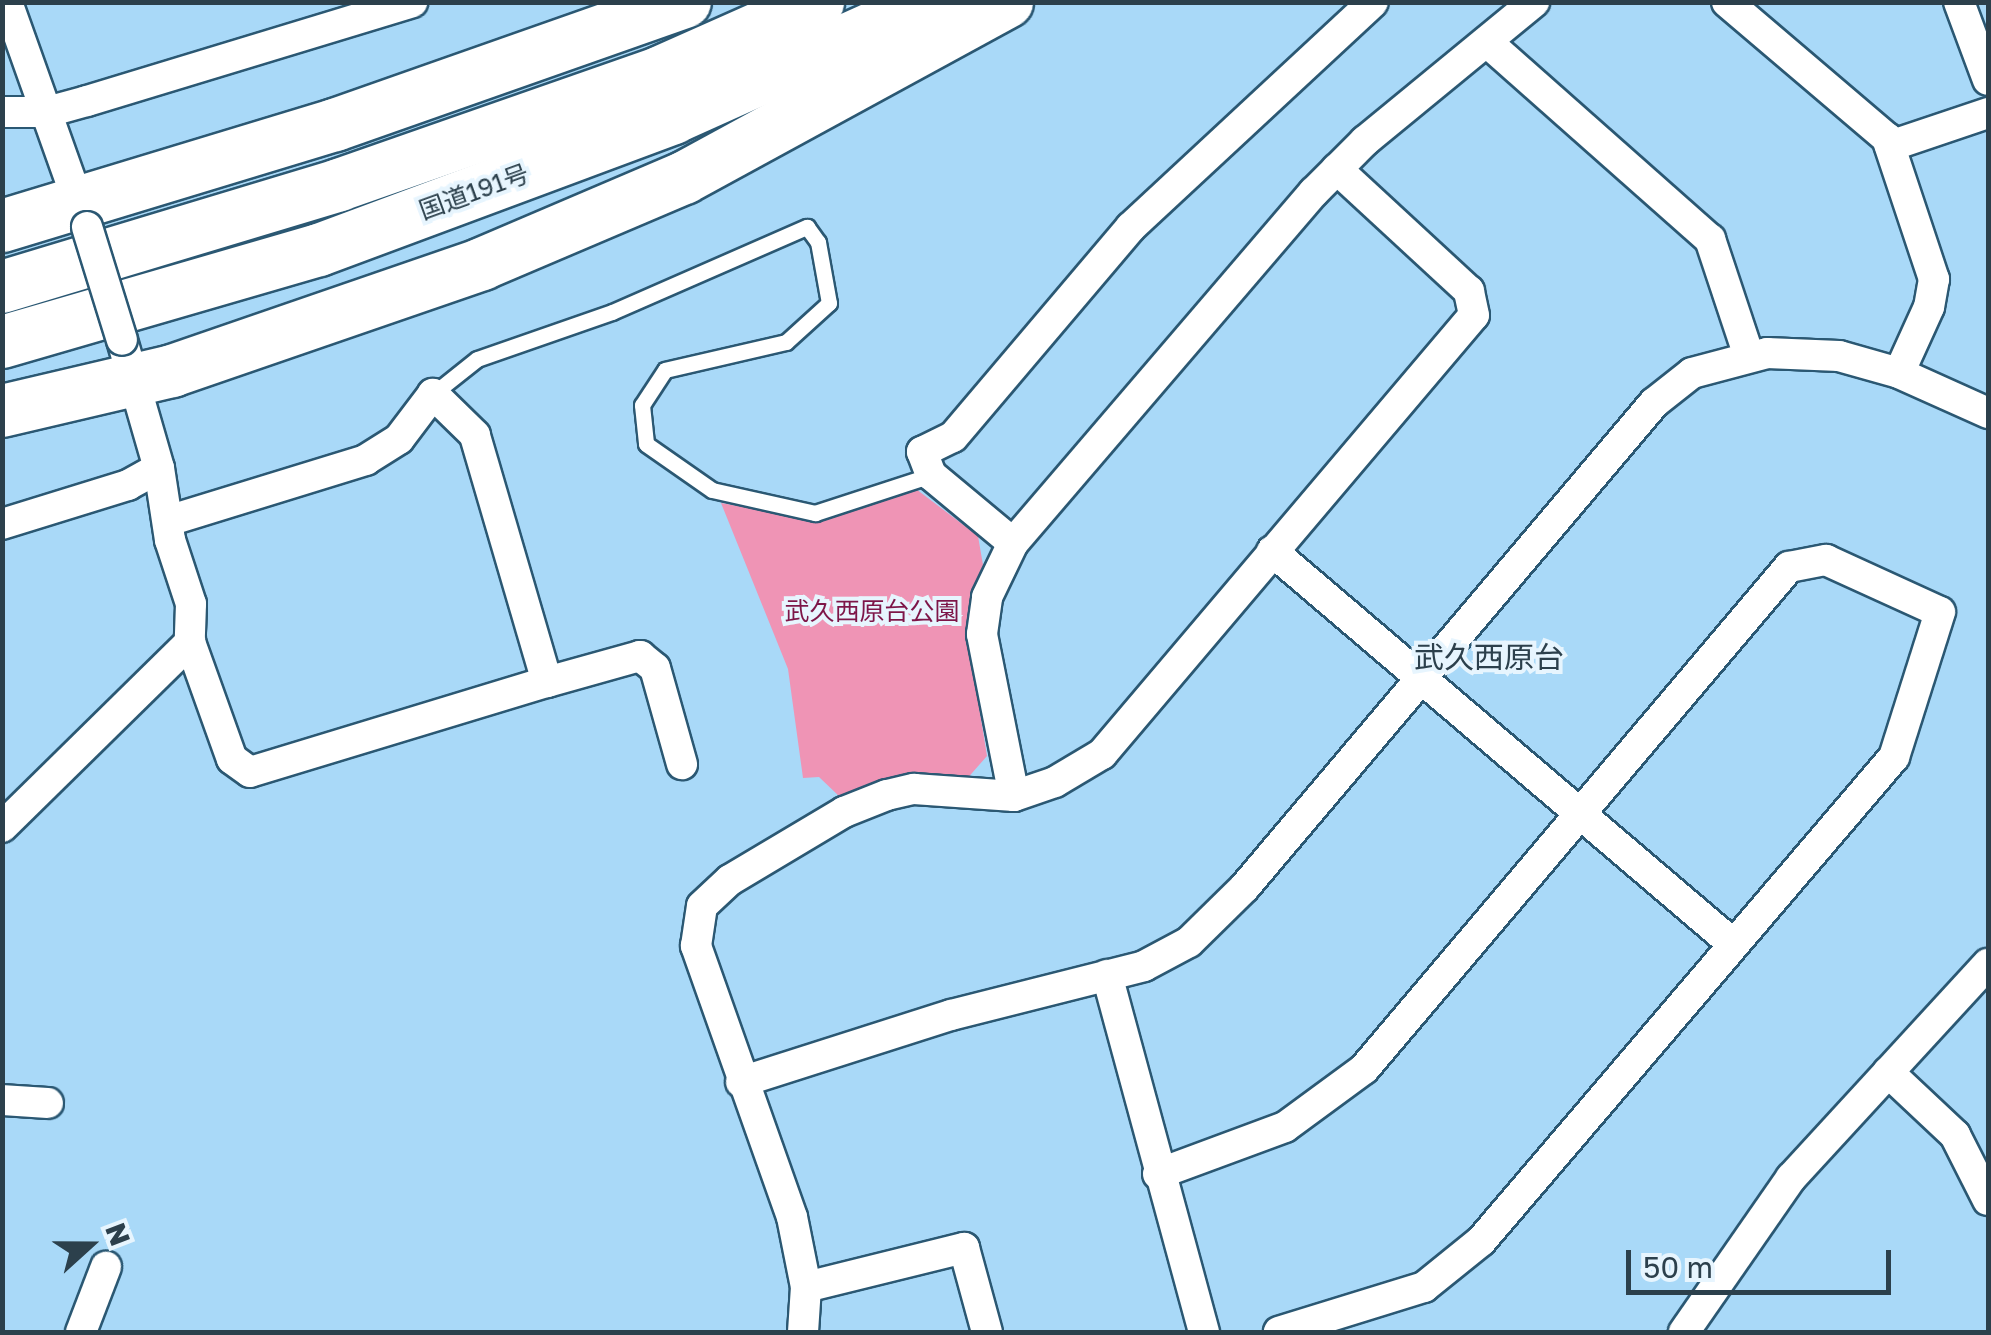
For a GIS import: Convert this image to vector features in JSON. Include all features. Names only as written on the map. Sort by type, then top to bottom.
[{"type":"highway","points":[[2,226],[83,216],[685,2]]},
{"type":"highway","name":"国道191号","points":[[2,286],[339,186],[661,72],[818,2]]},
{"type":"highway","name":"国道191号","points":[[2,342],[338,243],[673,118],[931,2]]},
{"type":"highway","points":[[2,411],[127,360],[482,264],[684,178],[1007,2]]},
{"type":"street","points":[[7,2],[83,216],[127,360],[159,468],[168,521],[191,604],[190,642],[232,759],[250,772],[640,656],[655,668],[682,764]]},
{"type":"street","points":[[2,112],[47,112],[412,2]]},
{"type":"street","points":[[1013,544],[930,475],[922,452],[953,437],[1131,227],[1373,2]]},
{"type":"street","points":[[1014,796],[982,634],[987,597],[1013,544],[1337,169],[1534,2]]},
{"type":"street","points":[[1727,2],[1890,146],[1934,279],[1898,373]]},
{"type":"street","points":[[1959,2],[1986,66]]},
{"type":"street","points":[[1487,42],[1710,239],[1749,356]]},
{"type":"street","points":[[1890,146],[1988,114]]},
{"type":"street","points":[[803,1332],[806,1287],[792,1217],[696,946],[702,906],[717,889],[844,812],[887,795],[914,789],[1014,796],[1056,782],[1102,754],[1474,316],[1469,291],[1337,169]]},
{"type":"street","points":[[741,1082],[951,1015],[1107,976],[1170,954],[1224,909],[1418,676],[1674,384],[1749,356],[1839,356],[1898,373],[1988,413]]},
{"type":"street","points":[[168,521],[366,460],[399,439],[433,394],[474,436],[547,682]]},
{"type":"street","points":[[2,524],[128,485],[159,468]]},
{"type":"street","points":[[1272,550],[1733,944]]},
{"type":"street","points":[[1158,1174],[1285,1127],[1322,1105],[1364,1069],[1789,566],[1826,560],[1940,612],[1894,757],[1456,1266],[1369,1307],[1279,1332]]},
{"type":"street","points":[[2,827],[190,642]]},
{"type":"street","points":[[1684,1332],[1766,1210],[1988,964]]},
{"type":"street","points":[[1107,976],[1204,1332]]},
{"type":"street","points":[[1888,1072],[1955,1135],[1988,1200]]},
{"type":"street","points":[[2,1100],[48,1103]]},
{"type":"street","points":[[806,1287],[964,1248],[987,1332]]},
{"type":"street","points":[[81,1332],[106,1267]]},
{"type":"lane","points":[[433,394],[477,360],[612,312],[807,227],[822,255],[829,303],[786,342],[665,370],[642,405],[646,444],[712,490],[815,513],[930,475]]},
{"type":"green space","name":"武久西原台公園","points":[[916,489],[978,536],[983,565],[971,595],[969,645],[987,756],[965,781],[883,780],[840,797],[819,777],[803,778],[788,669],[721,503],[822,521]]},
{"type":"district","name":"武久西原台","points":[[1489,657]]}]
